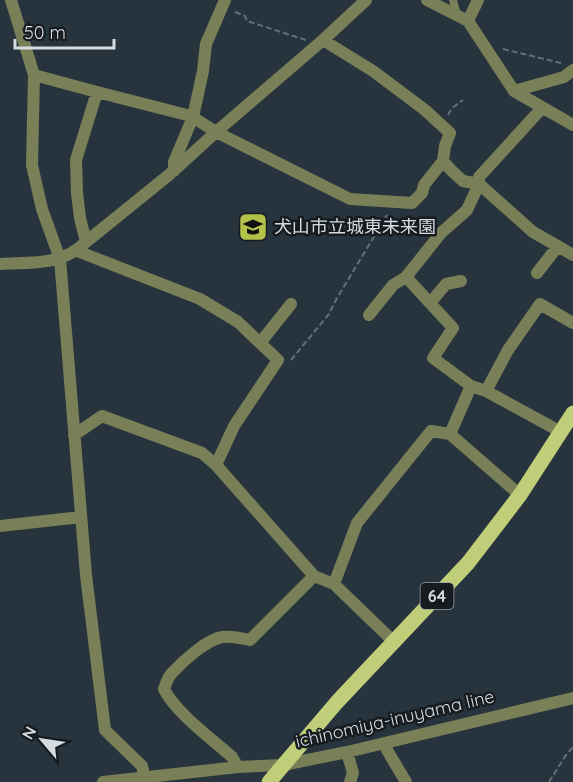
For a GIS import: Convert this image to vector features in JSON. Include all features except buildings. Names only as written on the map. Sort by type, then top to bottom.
[{"type":"main road","name":"ichinomiya-inuyama line","points":[[269,782],[337,702],[468,563],[520,495],[573,413]]},
{"type":"street","points":[[10,0],[34,75],[32,165],[42,208],[60,259],[86,575],[105,730],[142,766],[145,778]]},
{"type":"street","points":[[427,0],[463,18],[514,91],[573,125]]},
{"type":"street","points":[[463,18],[478,0]]},
{"type":"street","points":[[0,264],[60,259],[82,246],[174,171],[319,44],[360,2]]},
{"type":"street","points":[[174,171],[174,162],[193,117],[206,44],[223,4]]},
{"type":"street","points":[[34,75],[193,117],[216,132],[350,199],[412,203],[443,161],[450,133],[373,70],[319,44]]},
{"type":"street","points":[[514,91],[564,77],[573,70]]},
{"type":"street","points":[[82,246],[76,160],[97,92]]},
{"type":"street","points":[[369,315],[393,285],[406,277],[441,233],[467,210],[479,184],[479,177],[542,108]]},
{"type":"street","points":[[443,161],[463,181],[479,184],[533,232],[573,255]]},
{"type":"street","points":[[82,246],[200,299],[238,322],[278,360],[234,426],[216,465]]},
{"type":"street","points":[[537,273],[558,246]]},
{"type":"street","points":[[406,277],[453,328],[433,358],[471,386],[486,391],[561,432]]},
{"type":"street","points":[[430,303],[446,284],[460,281]]},
{"type":"street","points":[[260,343],[291,304]]},
{"type":"street","points":[[486,391],[508,350],[540,304],[573,323]]},
{"type":"street","points":[[450,434],[471,386]]},
{"type":"street","points":[[74,435],[102,416],[202,453],[216,465],[314,576],[334,584],[393,641]]},
{"type":"street","points":[[334,584],[357,523],[431,431],[450,434],[520,495]]},
{"type":"street","points":[[0,526],[81,517]]},
{"type":"street","points":[[238,767],[232,757],[180,711],[168,697],[164,689],[167,681],[172,673],[207,644],[220,638],[236,637],[250,640],[314,576]]},
{"type":"street","name":"ichinomiya-inuyama line","points":[[284,765],[573,698]]},
{"type":"street","points":[[385,743],[406,782]]},
{"type":"street","points":[[347,752],[352,774],[350,782]]},
{"type":"street","points":[[104,782],[238,767],[284,765]]},
{"type":"lane","points":[[453,0],[463,18]]},
{"type":"path","points":[[223,4],[245,16],[247,21],[319,44]]},
{"type":"path","points":[[482,44],[562,63]]},
{"type":"path","points":[[443,125],[452,108],[464,100]]},
{"type":"path","points":[[278,360],[289,364],[329,314],[336,298],[394,202]]},
{"type":"path","points":[[549,782],[573,747]]},
{"type":"place","name":"犬山市立城東未来園","points":[[253,227]]}]
